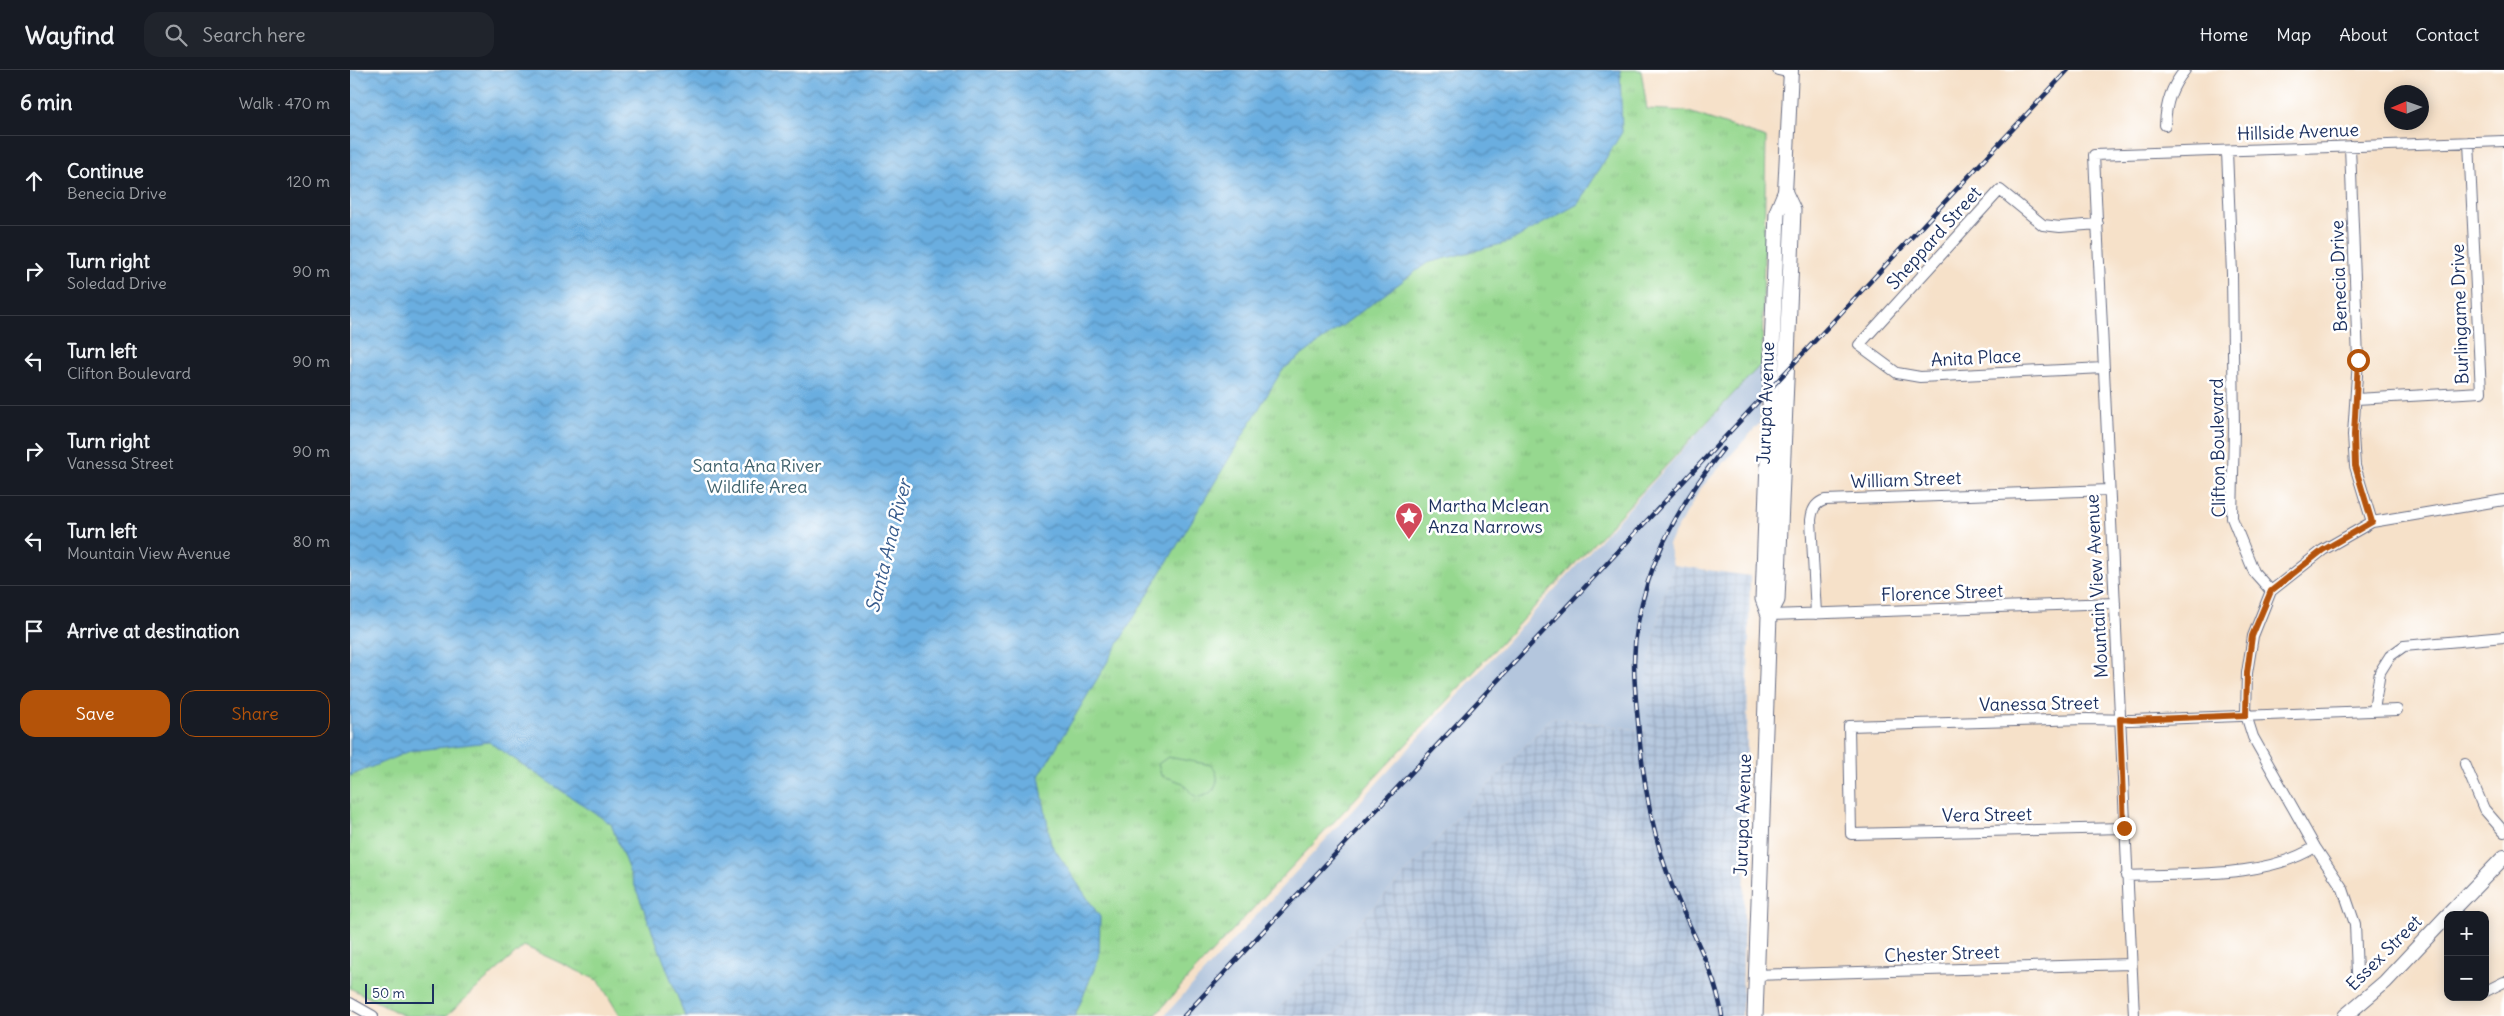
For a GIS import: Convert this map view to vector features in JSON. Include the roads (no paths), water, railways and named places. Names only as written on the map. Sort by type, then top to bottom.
[{"type":"main road","name":"Jurupa Avenue","points":[[1755,1016],[1770,615],[1777,600],[1793,210],[1785,193]]},
{"type":"street","points":[[2165,124],[2166,104],[2170,92],[2185,70]]},
{"type":"street","name":"Jurupa Avenue","points":[[1785,193],[1787,71]]},
{"type":"street","name":"Hillside Avenue","points":[[2094,155],[2504,141]]},
{"type":"street","name":"Burlingame Drive","points":[[2356,399],[2481,392],[2469,142]]},
{"type":"street","name":"Benecia Drive","points":[[2350,146],[2358,360],[2354,435],[2355,466],[2372,522]]},
{"type":"street","name":"Clifton Boulevard","points":[[2227,151],[2232,274],[2234,439],[2232,518],[2254,572],[2271,591]]},
{"type":"street","name":"Mountain View Avenue","points":[[2094,155],[2130,964],[2134,1016]]},
{"type":"street","name":"Sheppard Street","points":[[1859,345],[2000,190],[2042,224],[2060,228],[2098,224]]},
{"type":"street","name":"Anita Place","points":[[1859,345],[1896,373],[1920,377],[2104,368]]},
{"type":"street","name":"William Street","points":[[1816,614],[1811,520],[1812,511],[1820,502],[1825,500],[2108,490]]},
{"type":"street","points":[[2357,973],[2355,924],[2343,889],[2315,847],[2252,737],[2246,715],[2247,673],[2252,636],[2271,591],[2323,550],[2372,522],[2504,500]]},
{"type":"street","name":"Florence Street","points":[[1770,615],[2115,603]]},
{"type":"street","points":[[2374,710],[2380,672],[2390,656],[2404,646],[2504,637]]},
{"type":"street","name":"Vanessa Street","points":[[1851,834],[1849,726],[2132,720],[2397,710]]},
{"type":"street","points":[[2465,764],[2484,809],[2504,832]]},
{"type":"street","name":"Vera Street","points":[[1851,834],[2124,828]]},
{"type":"street","points":[[2126,876],[2252,868],[2301,856],[2315,847]]},
{"type":"street","name":"Essex Street","points":[[2452,911],[2504,857]]},
{"type":"street","name":"Essex Street","points":[[2345,1016],[2385,982],[2444,919]]},
{"type":"street","name":"Chester Street","points":[[1756,975],[2130,964]]},
{"type":"street","points":[[2489,990],[2504,982]]},
{"type":"street","points":[[350,1003],[373,1016]]},
{"type":"water","name":"Santa Ana River","points":[[350,70],[1620,70],[1622,132],[1578,204],[1509,242],[1427,263],[1282,370],[1039,776],[1051,844],[1100,917],[1099,957],[1075,1016],[685,1016],[611,824],[489,742],[410,751],[350,776]]},
{"type":"railway","points":[[1184,1016],[2068,70]]},
{"type":"railway","points":[[1722,1016],[1713,979],[1668,875],[1656,837],[1642,761],[1634,662],[1636,632],[1642,603],[1650,575],[1661,548],[1689,497],[1723,449]]},
{"type":"place","name":"Martha Mclean Anza Narrows","points":[[1409,540]]},
{"type":"park label","name":"Santa Ana River Wildlife Area","points":[[757,476]]}]
